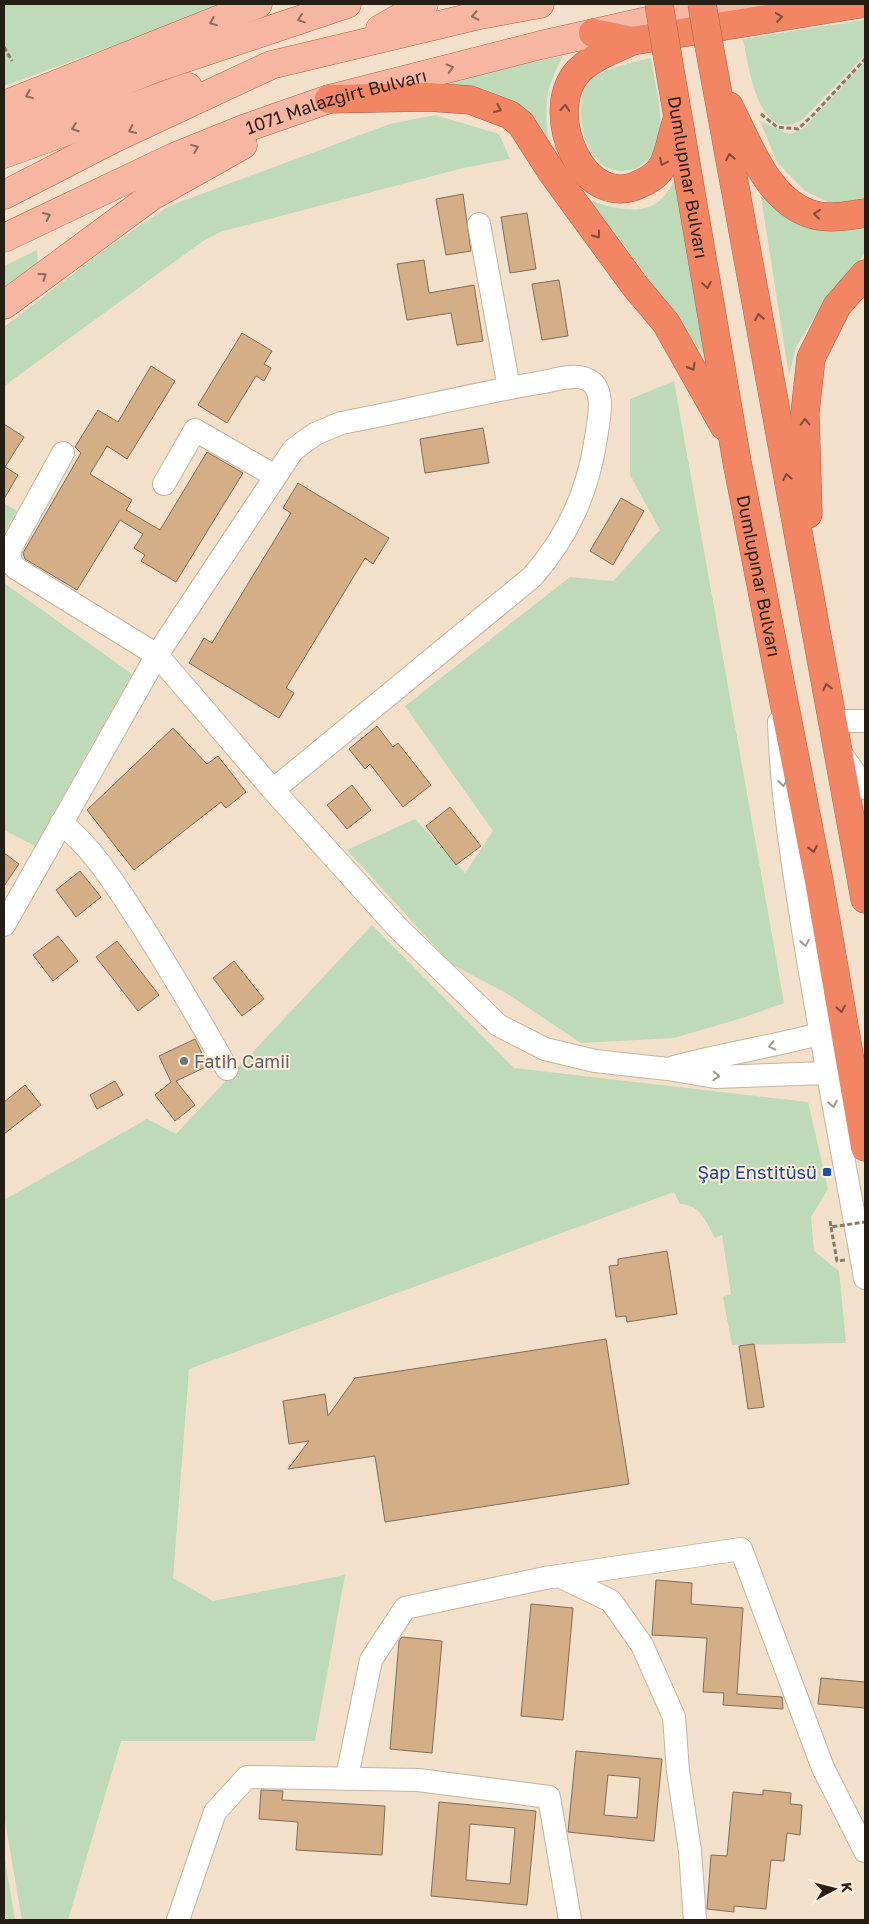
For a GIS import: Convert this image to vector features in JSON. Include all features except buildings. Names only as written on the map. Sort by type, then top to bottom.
[{"type":"highway","name":"Dumlupınar Bulvarı","points":[[659,4],[735,447],[819,882],[865,1147]]},
{"type":"highway","points":[[593,33],[614,39],[632,41],[855,7]]},
{"type":"highway","points":[[694,10],[709,45],[716,80],[811,611],[840,752],[865,899]]},
{"type":"highway","points":[[632,41],[589,63],[570,82],[564,118],[576,161],[589,176],[610,187],[619,189],[636,186],[653,178],[664,163],[678,116]]},
{"type":"highway","points":[[716,80],[766,178],[784,198],[808,213],[841,217],[865,212]]},
{"type":"highway","points":[[329,99],[429,97],[470,100],[510,115],[521,124],[585,219],[634,286],[666,323],[735,447]]},
{"type":"highway","points":[[811,611],[805,413],[811,358],[837,306],[865,274]]},
{"type":"main road","points":[[4,105],[258,4]]},
{"type":"main road","points":[[4,130],[153,69],[347,4]]},
{"type":"main road","points":[[355,44],[424,4]]},
{"type":"main road","points":[[4,154],[184,88],[480,14],[540,4]]},
{"type":"main road","name":"1071 Malazgirt Bulvarı","points":[[4,238],[174,157],[246,128],[329,99],[593,33],[694,10],[761,4]]},
{"type":"main road","points":[[4,195],[115,138],[271,65]]},
{"type":"main road","points":[[4,305],[152,196],[329,99]]},
{"type":"street","points":[[479,224],[510,388]]},
{"type":"street","points":[[4,924],[157,655],[293,450],[315,434],[341,423],[510,388],[572,377],[587,379],[595,386],[600,409],[595,447],[579,503],[567,530],[552,555],[532,577],[273,790]]},
{"type":"street","points":[[164,484],[195,430],[275,476]]},
{"type":"street","points":[[63,453],[9,551],[11,563],[17,569],[157,655],[273,790],[397,927],[498,1025],[545,1049],[595,1061],[668,1069],[716,1077],[827,1073]]},
{"type":"street","points":[[777,664],[780,757],[786,814],[819,1034],[865,1278]]},
{"type":"street","points":[[834,720],[865,722]]},
{"type":"street","points":[[840,752],[865,788]]},
{"type":"street","points":[[61,823],[84,843],[113,881],[193,1007],[226,1069]]},
{"type":"street","points":[[668,1069],[710,1057],[770,1046],[819,1034]]},
{"type":"street","points":[[347,1777],[371,1660],[405,1608],[559,1576],[740,1549],[823,1768],[865,1851]]},
{"type":"street","points":[[559,1576],[611,1601],[642,1645],[674,1717],[678,1770],[690,1851],[695,1920]]},
{"type":"street","points":[[178,1920],[214,1812],[247,1777],[347,1777],[418,1780],[549,1797],[570,1920]]},
{"type":"path","points":[[4,47],[12,61]]},
{"type":"path","points":[[761,114],[766,121],[777,127],[798,129],[814,115],[865,59]]},
{"type":"path","points":[[830,1221],[837,1261]]},
{"type":"path","points":[[831,1227],[865,1222]]},
{"type":"green space","points":[[4,4],[227,4],[4,86]]},
{"type":"green space","points":[[865,20],[865,55],[803,119],[788,125],[776,122],[766,114],[753,84],[743,39]]},
{"type":"green space","points":[[563,56],[552,80],[547,100],[549,147],[427,84]]},
{"type":"green space","points":[[651,58],[661,126],[657,146],[643,164],[623,171],[613,170],[603,165],[594,156],[586,140],[581,112],[584,85],[599,74]]},
{"type":"green space","points":[[865,62],[865,203],[832,204],[805,191],[777,162],[760,121],[789,134],[803,129]]},
{"type":"green space","points":[[435,115],[499,134],[510,159],[463,168],[220,232],[203,241],[4,386],[4,327],[107,248],[169,206],[390,124]]},
{"type":"green space","points":[[680,172],[710,364],[620,239],[585,199],[616,208],[637,209],[648,207],[657,203],[665,195]]},
{"type":"green space","points":[[761,197],[784,212],[842,229],[865,226],[865,253],[812,321],[796,347],[789,376]]},
{"type":"green space","points":[[37,250],[38,262],[4,287],[4,266]]},
{"type":"green space","points":[[674,381],[784,1003],[742,1018],[674,1038],[581,1043],[506,993],[451,964],[347,850],[415,819],[465,873],[493,831],[405,706],[570,577],[613,581],[660,530],[630,475],[630,399]]},
{"type":"green space","points":[[4,503],[17,511],[4,534]]},
{"type":"green space","points":[[4,583],[132,674],[35,846],[4,830]]},
{"type":"green space","points":[[372,925],[514,1068],[808,1102],[828,1189],[811,1217],[814,1251],[839,1271],[846,1343],[732,1345],[723,1297],[731,1294],[722,1235],[715,1238],[702,1215],[693,1207],[680,1204],[674,1192],[189,1369],[173,1578],[213,1601],[345,1575],[315,1741],[121,1741],[68,1920],[22,1920],[4,1815],[4,1200],[147,1119],[176,1134]]},
{"type":"green space","points":[[4,1854],[15,1920],[4,1920]]},
{"type":"place","name":"Fatih Camii","points":[[184,1061]]},
{"type":"place","name":"Şap Enstitüsü","points":[[827,1172]]}]
